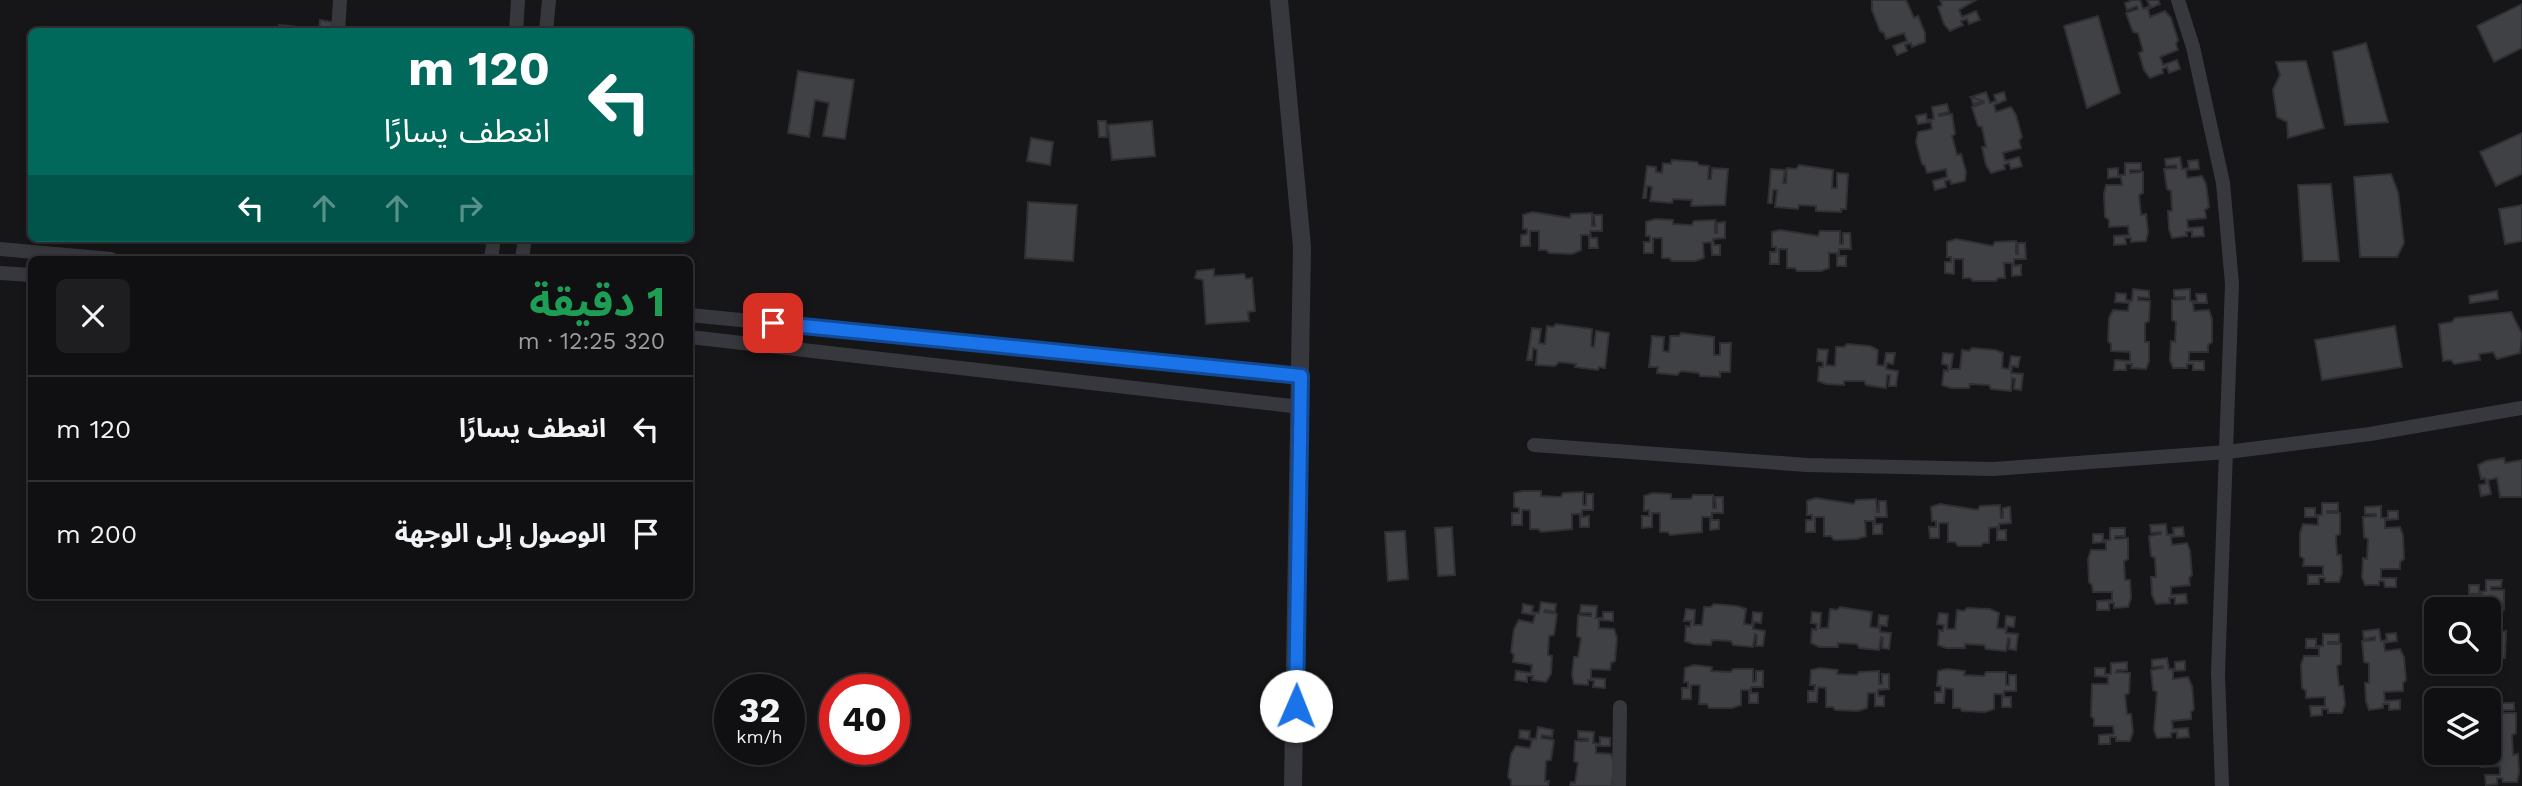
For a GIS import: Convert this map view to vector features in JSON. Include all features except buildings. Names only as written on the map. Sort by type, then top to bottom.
[{"type":"street","points":[[338,28],[340,0]]},
{"type":"street","points":[[516,28],[518,0]]},
{"type":"street","points":[[546,28],[549,0]]},
{"type":"street","points":[[1279,0],[1302,247],[1293,786]]},
{"type":"street","points":[[2178,0],[2193,47],[2223,183],[2232,284],[2218,673],[2222,786]]},
{"type":"street","points":[[0,249],[78,256]]},
{"type":"street","points":[[0,273],[28,275]]},
{"type":"street","points":[[693,315],[1301,376]]},
{"type":"street","points":[[693,337],[1300,407]]},
{"type":"street","points":[[1534,445],[1807,465],[1993,469],[2227,452],[2370,434],[2522,408]]},
{"type":"street","points":[[1619,786],[1620,707]]},
{"type":"route","points":[[773,323],[1301,376],[1296,706]]}]
